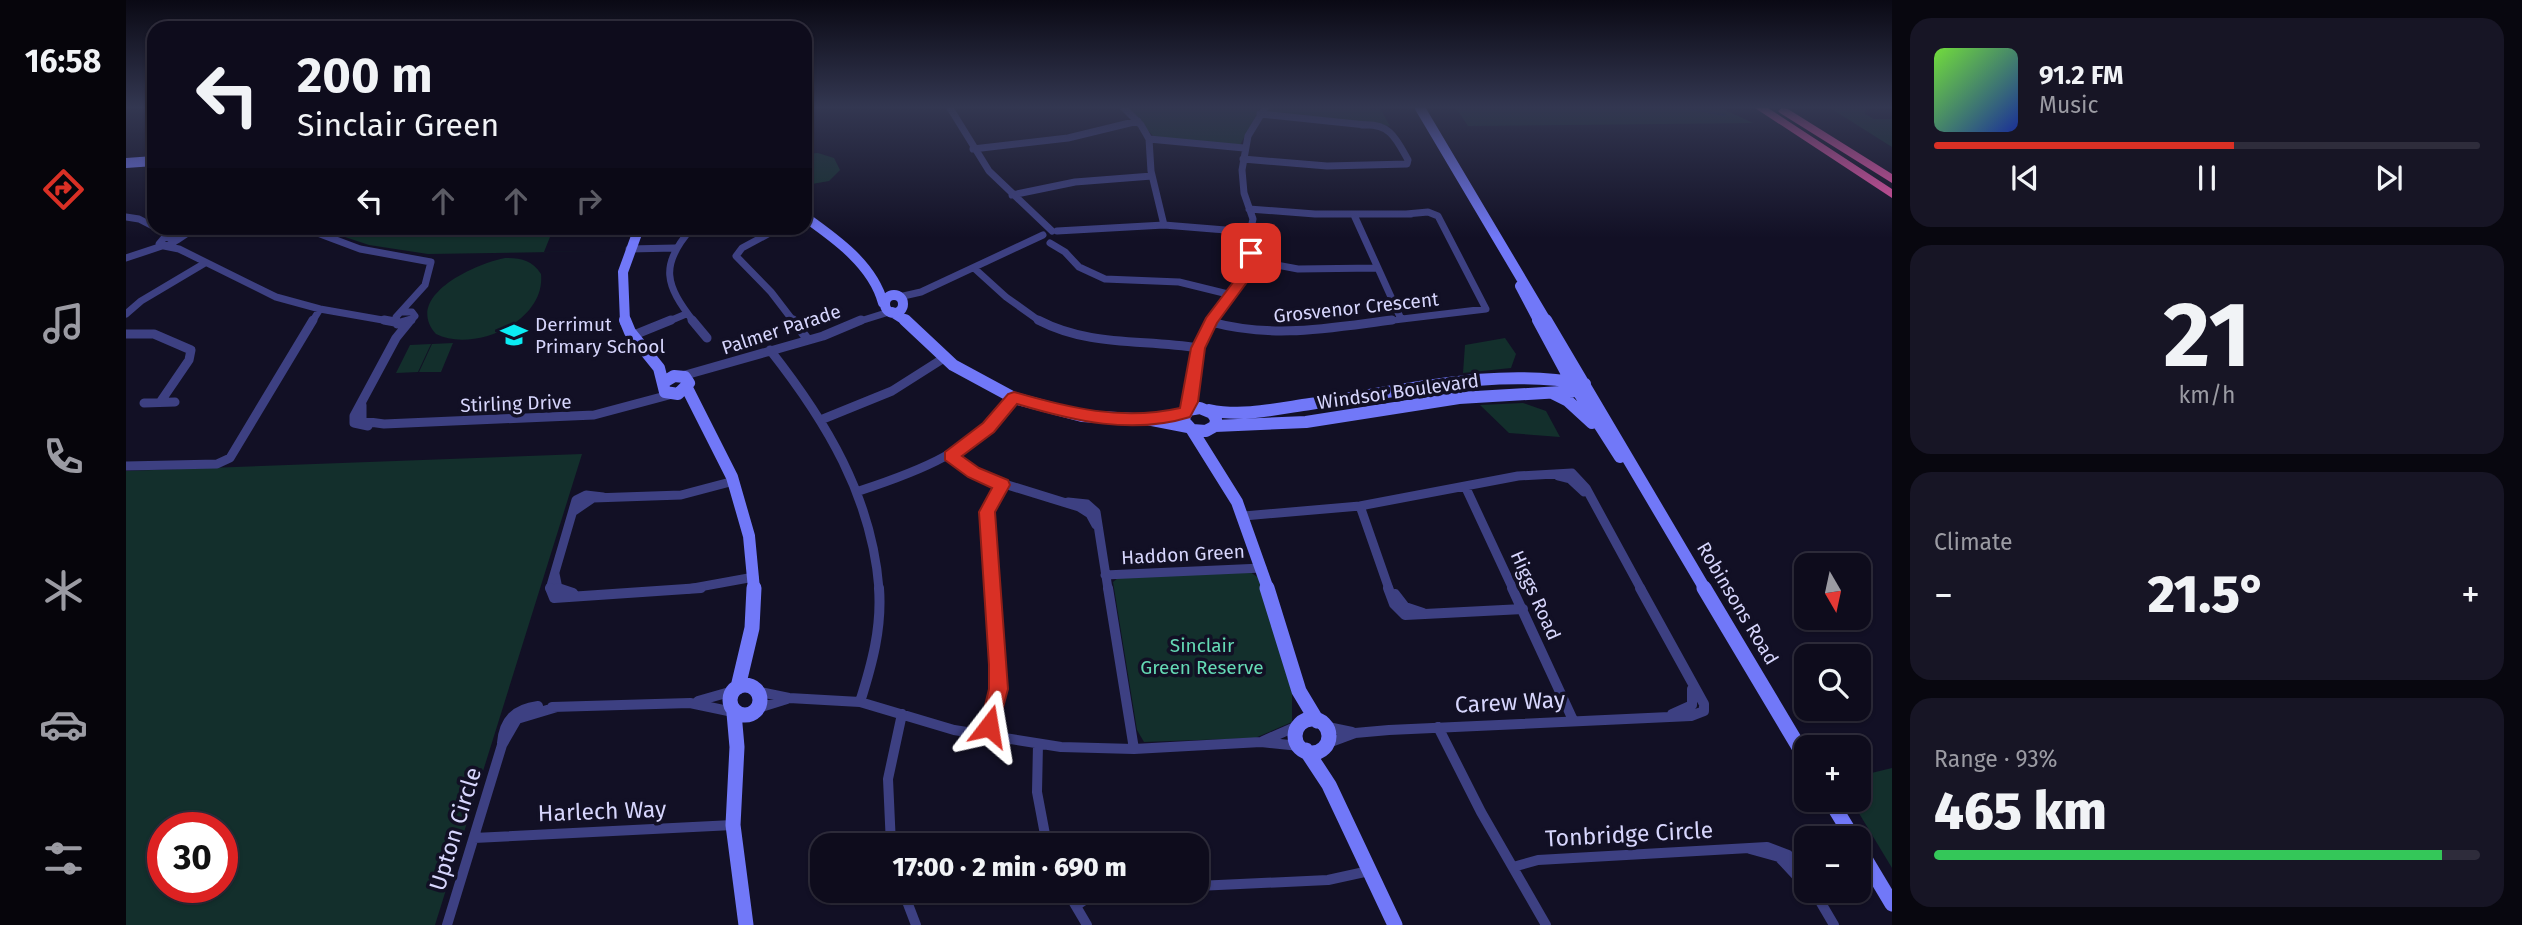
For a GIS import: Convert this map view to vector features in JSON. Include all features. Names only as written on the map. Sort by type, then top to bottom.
[{"type":"highway","points":[[1826,151],[1892,194]]},
{"type":"highway","points":[[1848,151],[1892,179]]},
{"type":"main road","points":[[878,286],[887,308]]},
{"type":"main road","points":[[902,301],[910,323]]},
{"type":"main road","name":"Robinsons Road","points":[[1578,385],[1605,435]]},
{"type":"main road","points":[[1152,420],[1190,428]]},
{"type":"main road","name":"Robinsons Road","points":[[1677,541],[1794,738]]},
{"type":"main road","points":[[737,747],[733,825],[746,925]]},
{"type":"street","points":[[975,151],[989,171],[1041,222],[1049,236],[1079,267],[1105,279],[1179,282],[1232,295]]},
{"type":"street","points":[[1151,151],[1152,176],[1164,225]]},
{"type":"street","points":[[1244,151],[1242,181],[1249,209],[1246,232],[1251,257],[1232,295],[1211,322],[1198,348],[1184,420],[1209,456],[1244,516],[1299,691],[1328,734],[1329,785]]},
{"type":"street","points":[[1243,159],[1303,165],[1382,166],[1407,164],[1408,160],[1402,151]]},
{"type":"street","name":"Robinsons Road","points":[[1446,151],[1502,244],[1578,385]]},
{"type":"street","points":[[126,155],[147,157]]},
{"type":"street","points":[[126,163],[147,158]]},
{"type":"street","points":[[1012,195],[1075,182],[1152,176]]},
{"type":"street","name":"Grosvenor Crescent","points":[[1211,322],[1239,330],[1273,333],[1478,312],[1487,308],[1443,229],[1430,217],[1249,209]]},
{"type":"street","points":[[1353,215],[1401,319]]},
{"type":"street","points":[[126,217],[147,222]]},
{"type":"street","points":[[812,223],[849,253],[878,286],[902,301]]},
{"type":"street","points":[[887,308],[1049,236],[1164,225],[1246,232]]},
{"type":"street","points":[[1049,236],[1062,240],[1080,232]]},
{"type":"street","points":[[159,235],[161,244]]},
{"type":"street","points":[[165,235],[176,240],[205,263],[262,292],[324,310],[409,323]]},
{"type":"street","points":[[126,258],[184,235]]},
{"type":"street","points":[[323,235],[360,249],[431,262],[431,269],[416,298],[396,317],[396,323]]},
{"type":"street","points":[[636,235],[629,249],[622,281],[627,328],[659,369],[665,392],[691,403]]},
{"type":"street","points":[[686,235],[675,248],[669,265],[669,284],[686,314],[707,338]]},
{"type":"street","points":[[765,235],[742,247],[736,256],[771,292],[808,340]]},
{"type":"street","points":[[1049,236],[1062,240]]},
{"type":"street","points":[[161,244],[176,240]]},
{"type":"street","points":[[1062,240],[1065,252]]},
{"type":"street","name":"Robinsons Road","points":[[1502,244],[1525,299],[1556,355],[1677,541]]},
{"type":"street","points":[[629,249],[675,248]]},
{"type":"street","points":[[1251,257],[1298,270],[1377,268]]},
{"type":"street","points":[[126,314],[141,301],[205,263]]},
{"type":"street","points":[[974,268],[1021,312],[1054,330],[1095,341],[1198,348]]},
{"type":"street","points":[[374,317],[414,313],[416,298]]},
{"type":"street","points":[[887,308],[910,323],[944,358],[975,380],[1014,398],[1082,416],[1152,420],[1187,411]]},
{"type":"street","name":"Palmer Parade","points":[[684,382],[701,372],[808,340],[887,308]]},
{"type":"street","points":[[126,466],[209,464],[225,461],[311,324],[324,310]]},
{"type":"street","name":"Stirling Drive","points":[[414,313],[414,319],[396,338],[354,416],[354,423],[363,426],[594,415],[673,394]]},
{"type":"street","points":[[635,335],[686,314]]},
{"type":"street","name":"Stirling Drive","points":[[396,323],[396,338]]},
{"type":"street","points":[[126,334],[153,334],[191,350],[189,360],[161,401]]},
{"type":"street","points":[[771,350],[823,419],[840,447],[859,491],[873,548],[879,623],[876,661],[860,702]]},
{"type":"street","points":[[1535,378],[1553,371],[1556,355]]},
{"type":"street","points":[[823,419],[892,391],[944,358]]},
{"type":"street","points":[[659,369],[684,382],[691,403],[719,446],[734,481],[747,524],[754,577],[749,659],[761,700],[753,711],[737,747]]},
{"type":"street","name":"Windsor Boulevard","points":[[1187,411],[1207,409],[1244,413],[1467,382],[1535,378],[1578,385]]},
{"type":"street","points":[[664,383],[684,382]]},
{"type":"street","points":[[673,394],[684,382]]},
{"type":"street","points":[[1467,382],[1477,387],[1481,396]]},
{"type":"street","name":"Stirling Drive","points":[[647,400],[664,383]]},
{"type":"street","name":"Windsor Boulevard","points":[[1190,428],[1306,422],[1481,396],[1552,393],[1578,385]]},
{"type":"street","points":[[1192,386],[1216,419],[1212,428],[1209,456]]},
{"type":"street","points":[[1552,393],[1568,401],[1605,435]]},
{"type":"street","points":[[859,491],[926,469],[950,456],[989,428],[1014,398]]},
{"type":"street","points":[[144,403],[175,402]]},
{"type":"street","name":"Robinsons Road","points":[[1605,435],[1677,541]]},
{"type":"street","points":[[950,456],[974,473],[1002,485],[1068,502],[1086,511],[1097,526],[1135,749]]},
{"type":"street","name":"Carew Way","points":[[1244,516],[1360,506],[1542,474],[1570,479],[1590,499],[1704,704],[1704,711],[1691,716],[1355,733],[1320,724]]},
{"type":"street","points":[[734,481],[681,495],[603,497],[585,501],[573,512],[549,586],[551,596],[560,598],[579,594],[694,589],[754,577]]},
{"type":"street","points":[[986,737],[999,689],[987,512],[1002,485]]},
{"type":"street","name":"Higgs Road","points":[[1465,486],[1573,720]]},
{"type":"street","points":[[1360,506],[1398,610],[1415,616],[1523,609]]},
{"type":"street","name":"Haddon Green","points":[[1105,575],[1262,568]]},
{"type":"street","points":[[737,747],[733,712],[728,704],[749,659]]},
{"type":"street","points":[[736,689],[748,684],[758,690],[789,698],[860,702],[986,737],[1038,744],[1135,749],[1261,742],[1316,752],[1327,746]]},
{"type":"street","name":"Upton Circle","points":[[690,703],[736,689]]},
{"type":"street","points":[[1299,691],[1295,737],[1329,785],[1395,925]]},
{"type":"street","points":[[733,712],[753,711],[789,698]]},
{"type":"street","name":"Upton Circle","points":[[447,925],[502,745],[517,719],[556,707],[690,703],[733,712]]},
{"type":"street","points":[[890,833],[886,797],[888,769],[902,714]]},
{"type":"street","points":[[1261,742],[1307,719],[1320,724]]},
{"type":"street","points":[[1437,727],[1546,925]]},
{"type":"street","name":"Carew Way","points":[[1327,746],[1355,733]]},
{"type":"street","points":[[1038,744],[1037,792],[1045,833]]},
{"type":"street","name":"Harlech Way","points":[[474,838],[733,825]]},
{"type":"street","name":"Tonbridge Circle","points":[[1513,867],[1538,860],[1748,849],[1765,845],[1780,848],[1794,863]]},
{"type":"street","name":"Tonbridge Circle","points":[[1748,849],[1779,857],[1794,873]]},
{"type":"street","points":[[1871,869],[1892,904]]},
{"type":"street","points":[[1209,885],[1328,880],[1368,871]]},
{"type":"street","points":[[908,903],[916,925]]},
{"type":"street","points":[[1074,903],[1087,925]]},
{"type":"street","points":[[1076,906],[1081,903]]},
{"type":"street","points":[[1821,903],[1834,925]]},
{"type":"green space","points":[[812,153],[834,158],[840,170],[829,181],[812,184]]},
{"type":"green space","points":[[339,235],[558,235],[550,237],[544,252],[615,251],[428,254],[369,245]]},
{"type":"green space","points":[[505,258],[526,261],[541,274],[539,291],[532,306],[520,319],[487,336],[451,339],[436,334],[428,320],[429,307],[436,295],[462,274]]},
{"type":"green space","points":[[1505,338],[1516,354],[1511,368],[1463,373],[1465,345]]},
{"type":"green space","points":[[453,343],[441,372],[419,372],[432,344]]},
{"type":"green space","points":[[431,344],[418,372],[396,373],[410,345]]},
{"type":"green space","points":[[1523,403],[1546,411],[1560,437],[1509,433],[1480,405]]},
{"type":"green space","points":[[582,454],[435,925],[126,925],[126,471]]},
{"type":"green space","name":"Sinclair Green Reserve","points":[[1250,572],[1259,578],[1292,688],[1292,722],[1255,738],[1144,742],[1137,730],[1113,582],[1118,578]]},
{"type":"green space","points":[[1892,768],[1892,868],[1871,833],[1871,826],[1867,826],[1858,812],[1871,812],[1871,773]]},
{"type":"place","name":"Derrimut Primary School","points":[[514,335]]},
{"type":"route","points":[[989,726],[999,689],[999,665],[987,512],[1002,485],[974,473],[950,456],[989,428],[1014,398],[1067,413],[1111,419],[1152,420],[1185,413],[1191,402],[1198,348],[1211,322],[1240,282],[1251,253]]}]
